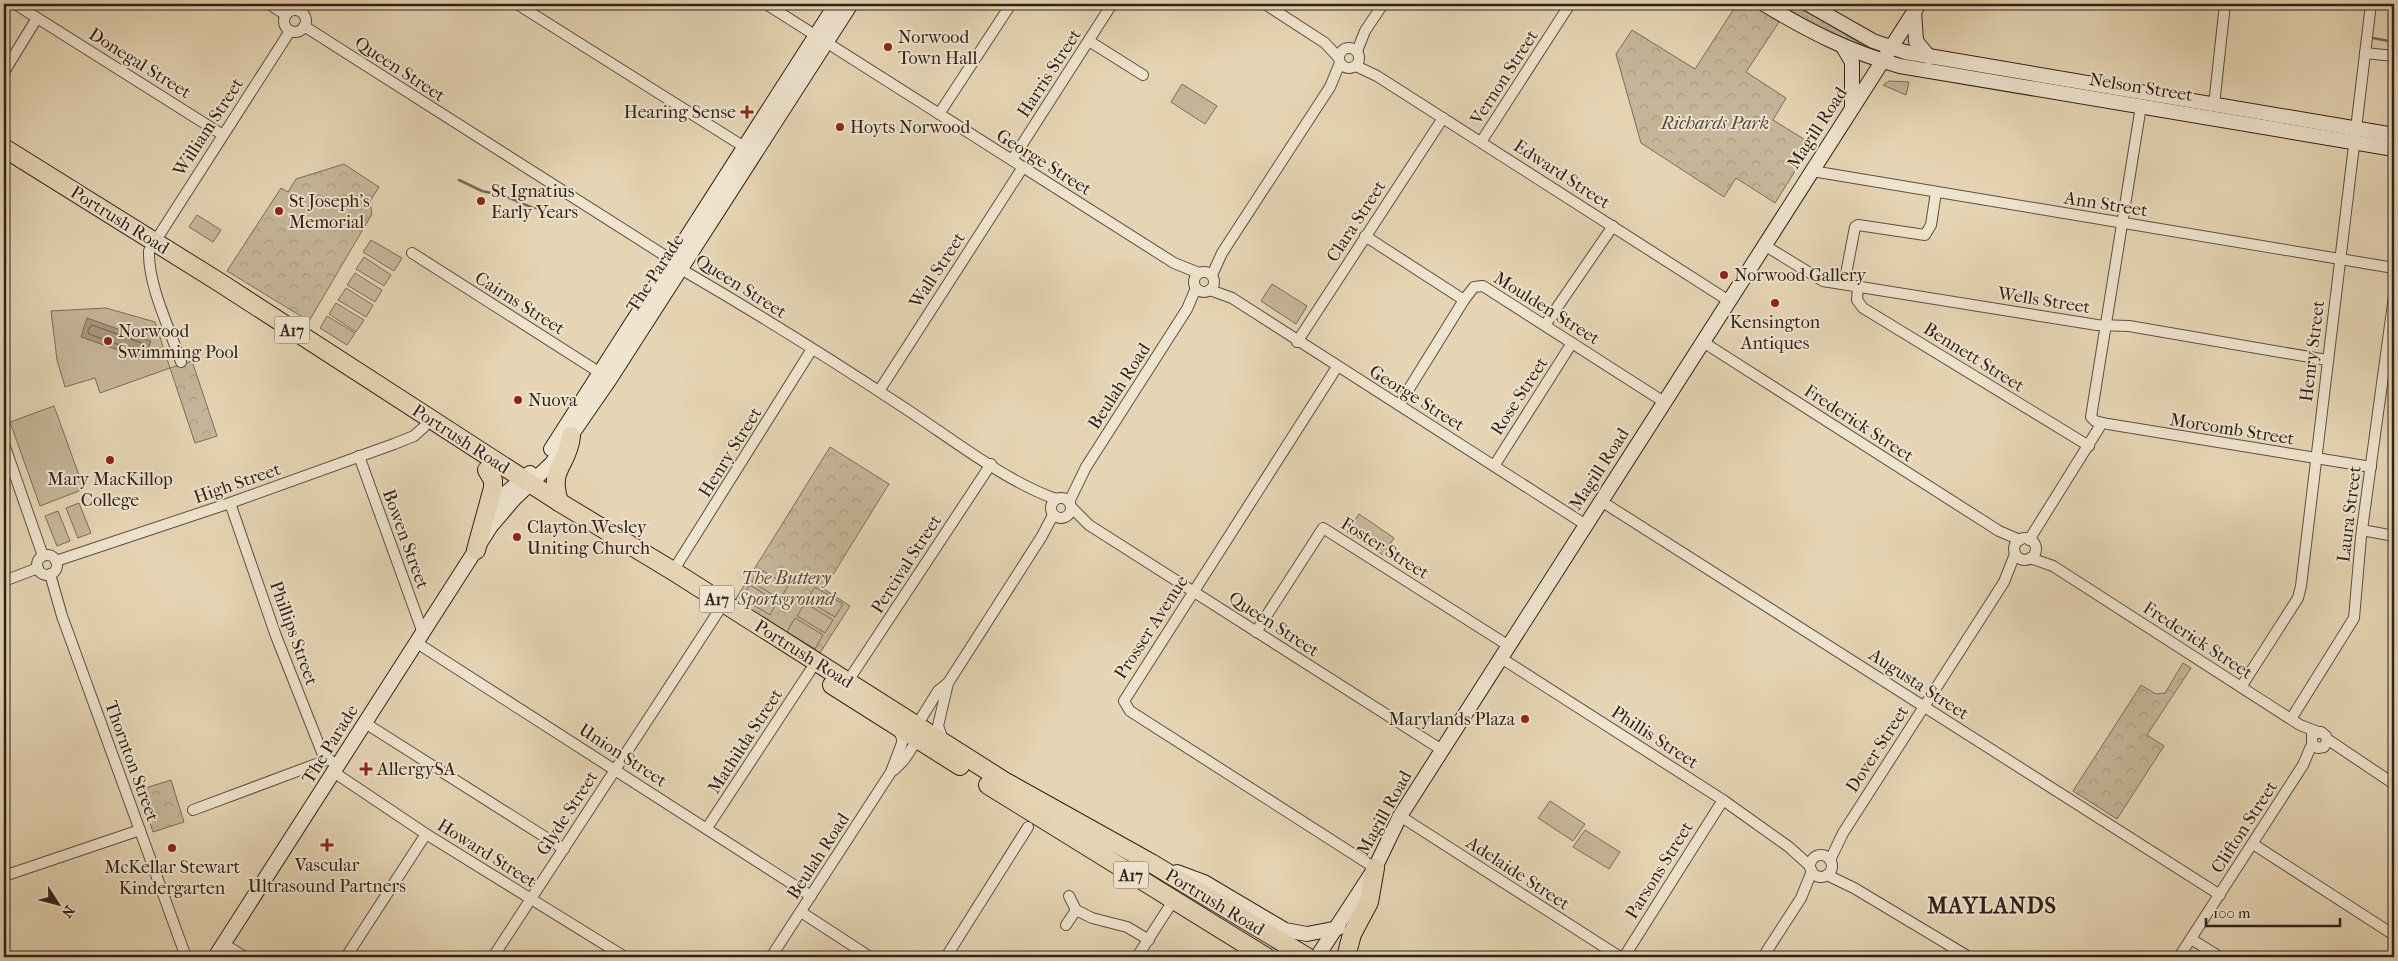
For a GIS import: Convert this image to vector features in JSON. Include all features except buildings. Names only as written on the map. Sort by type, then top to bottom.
[{"type":"highway","name":"Portrush Road","points":[[4,148],[151,246],[898,729],[944,742],[1004,781],[1151,863],[1307,957]]},
{"type":"highway","name":"Portrush Road","points":[[4,161],[151,246]]},
{"type":"highway","name":"Portrush Road","points":[[427,423],[488,470],[559,502],[673,570],[850,683],[858,694],[907,726],[1000,793],[1265,957]]},
{"type":"highway","points":[[559,502],[554,483],[558,467],[570,449],[571,436]]},
{"type":"highway","points":[[476,550],[493,488],[493,480],[488,470]]},
{"type":"highway","points":[[1346,957],[1352,934],[1370,902],[1375,868]]},
{"type":"main road","name":"The Parade","points":[[821,39],[836,4]]},
{"type":"main road","name":"The Parade","points":[[215,957],[333,766],[365,724],[491,526],[586,405],[821,39],[850,4]]},
{"type":"main road","name":"Nelson Street","points":[[1808,4],[1848,28],[1891,47],[1929,56],[2213,111],[2355,135],[2394,135]]},
{"type":"main road","name":"Nelson Street","points":[[1770,5],[1808,30],[1843,47],[1900,66],[2141,106],[2213,111]]},
{"type":"main road","name":"Magill Road","points":[[1317,957],[1338,928],[1375,868],[1400,816],[1916,7]]},
{"type":"main road","points":[[1916,7],[1916,41],[1929,56]]},
{"type":"main road","points":[[1843,47],[1852,62],[1852,108]]},
{"type":"main road","name":"Nelson Street","points":[[2355,135],[2394,149]]},
{"type":"main road","name":"The Parade","points":[[522,485],[552,463],[571,436],[586,405]]},
{"type":"main road","points":[[1151,863],[1204,882],[1285,930],[1306,934],[1338,928]]},
{"type":"street","name":"Donegal Street","points":[[15,4],[223,134]]},
{"type":"street","points":[[269,4],[286,15]]},
{"type":"street","points":[[302,9],[306,20],[304,26],[300,31],[290,31],[284,24],[286,15],[291,10],[302,9],[308,4]]},
{"type":"street","points":[[517,4],[749,150]]},
{"type":"street","name":"George Street","points":[[766,4],[1204,282],[1223,288],[1232,298],[1297,342],[1586,525]]},
{"type":"street","points":[[939,114],[1010,4]]},
{"type":"street","name":"Harris Street","points":[[1012,160],[1112,4]]},
{"type":"street","name":"Edward Street","points":[[1265,4],[1729,301]]},
{"type":"street","name":"Beulah Road","points":[[891,772],[904,760],[938,691],[948,683],[1187,309],[1199,300],[1204,282],[1382,4]]},
{"type":"street","name":"Vernon Street","points":[[1481,142],[1570,4]]},
{"type":"street","points":[[2213,111],[2225,4]]},
{"type":"street","name":"Henry Street","points":[[2241,687],[2300,593],[2371,4]]},
{"type":"street","points":[[4,72],[37,18]]},
{"type":"street","name":"Queen Street","points":[[304,26],[1442,750]]},
{"type":"street","name":"William Street","points":[[151,246],[290,31]]},
{"type":"street","points":[[1089,41],[1143,75]]},
{"type":"street","points":[[2365,53],[2394,56]]},
{"type":"street","points":[[2106,326],[2141,106]]},
{"type":"street","name":"Clara Street","points":[[1297,342],[1443,118]]},
{"type":"street","name":"Wall Street","points":[[879,391],[1023,167]]},
{"type":"street","name":"Ann Street","points":[[1812,171],[2394,268]]},
{"type":"street","points":[[1844,284],[1855,228],[1858,225],[1924,235],[1931,225],[1936,192]]},
{"type":"street","points":[[1544,325],[1613,226]]},
{"type":"street","points":[[1365,236],[1464,300],[1399,405]]},
{"type":"street","points":[[151,246],[150,268],[155,288],[181,362]]},
{"type":"street","name":"Wells Street","points":[[1764,246],[1817,279],[2106,326],[2129,326],[2327,360]]},
{"type":"street","name":"Cairns Street","points":[[412,254],[605,376]]},
{"type":"street","name":"Moulden Street","points":[[1464,300],[1474,287],[1483,286],[1664,402]]},
{"type":"street","name":"Bennett Street","points":[[1858,286],[1857,300],[1863,308],[2089,446]]},
{"type":"street","name":"Laura Street","points":[[2296,722],[2354,618],[2362,530],[2394,296]]},
{"type":"street","name":"Morcomb Street","points":[[2106,326],[2091,417],[2102,423],[2371,467]]},
{"type":"street","name":"Frederick Street","points":[[1703,342],[1999,531],[2024,550],[2053,566],[2296,722],[2318,732]]},
{"type":"street","name":"Rose Street","points":[[1494,466],[1572,343]]},
{"type":"street","name":"Henry Street","points":[[673,570],[812,349]]},
{"type":"street","name":"Prosser Avenue","points":[[1337,367],[1125,697],[1127,708],[1375,868]]},
{"type":"street","name":"High Street","points":[[56,562],[230,503],[408,439],[427,423]]},
{"type":"street","name":"Dover Street","points":[[1764,957],[2004,582],[2102,423]]},
{"type":"street","points":[[4,444],[43,556]]},
{"type":"street","name":"Bowen Street","points":[[359,456],[420,638]]},
{"type":"street","name":"Percival Street","points":[[850,683],[991,464]]},
{"type":"street","name":"Augusta Street","points":[[1601,501],[2220,895]]},
{"type":"street","name":"Phillips Street","points":[[230,503],[276,636],[333,766]]},
{"type":"street","name":"Foster Street","points":[[1256,632],[1323,528],[1505,652]]},
{"type":"street","points":[[2362,530],[2394,536]]},
{"type":"street","points":[[43,556],[49,556],[56,562],[56,568],[50,574],[44,574],[38,568],[39,560],[43,556]]},
{"type":"street","points":[[4,581],[38,568]]},
{"type":"street","name":"Thornton Street","points":[[50,574],[62,616],[186,957]]},
{"type":"street","name":"Glyde Street","points":[[493,957],[718,612]]},
{"type":"street","name":"Union Street","points":[[420,638],[615,770],[811,896]]},
{"type":"street","name":"Phillis Street","points":[[1505,652],[1789,847],[1970,957]]},
{"type":"street","name":"Mathilda Street","points":[[707,828],[810,671]]},
{"type":"street","name":"Beulah Road","points":[[944,742],[938,726],[948,683]]},
{"type":"street","name":"Frederick Street","points":[[2296,722],[2319,744]]},
{"type":"street","points":[[365,724],[564,848]]},
{"type":"street","name":"Beulah Road","points":[[771,957],[891,772],[902,743],[898,729]]},
{"type":"street","name":"Clifton Street","points":[[2179,957],[2303,765],[2319,744],[2312,735],[2318,732]]},
{"type":"street","points":[[2319,744],[2346,753],[2394,784]]},
{"type":"street","points":[[192,810],[333,766]]},
{"type":"street","name":"Howard Street","points":[[333,766],[426,834],[625,957]]},
{"type":"street","name":"Parsons Street","points":[[1622,957],[1723,800]]},
{"type":"street","name":"Adelaide Street","points":[[1400,816],[1622,957]]},
{"type":"street","points":[[946,957],[1028,828]]},
{"type":"street","points":[[4,876],[140,830]]},
{"type":"street","points":[[346,957],[426,834]]},
{"type":"street","points":[[2253,844],[2394,935]]},
{"type":"street","points":[[1069,896],[1076,910],[1092,918],[1127,927],[1149,940]]},
{"type":"street","points":[[1138,957],[1174,902]]},
{"type":"street","points":[[1066,925],[1076,910]]},
{"type":"street","points":[[801,912],[870,957]]},
{"type":"street","points":[[2191,939],[2220,957]]},
{"type":"street","points":[[224,944],[245,957]]},
{"type":"green space","name":"Richards Park","points":[[1737,4],[1764,4],[1783,16],[1746,72],[1786,98],[1773,120],[1812,144],[1775,203],[1736,178],[1724,197],[1641,143],[1616,54],[1632,30],[1695,69]]},
{"type":"green space","points":[[1781,4],[1796,4],[1866,47],[1845,43],[1780,7]]},
{"type":"green space","points":[[1889,81],[1909,82],[1906,95],[1883,85]]},
{"type":"green space","points":[[1182,84],[1217,106],[1205,124],[1171,102]]},
{"type":"green space","points":[[344,164],[379,187],[370,201],[372,214],[309,321],[227,271],[281,188],[288,192],[296,179]]},
{"type":"green space","points":[[197,215],[221,230],[213,242],[189,227]]},
{"type":"green space","points":[[371,240],[402,258],[394,271],[363,252]]},
{"type":"green space","points":[[364,257],[391,275],[384,286],[356,269]]},
{"type":"green space","points":[[355,273],[382,290],[375,302],[347,285]]},
{"type":"green space","points":[[1272,284],[1307,306],[1296,324],[1261,301]]},
{"type":"green space","points":[[346,288],[373,305],[366,317],[338,300]]},
{"type":"green space","points":[[336,303],[364,320],[356,332],[329,314]]},
{"type":"green space","name":"Norwood Swimming Pool","points":[[106,308],[155,322],[170,368],[100,393],[95,378],[65,387],[57,360],[51,311]]},
{"type":"green space","points":[[327,316],[355,333],[347,345],[320,328]]},
{"type":"green space","points":[[192,361],[217,436],[195,443],[170,368]]},
{"type":"green space","points":[[54,406],[84,489],[40,506],[10,422]]},
{"type":"green space","name":"The Buttery Sportsground","points":[[830,447],[889,484],[824,589],[850,606],[820,653],[735,600]]},
{"type":"green space","points":[[79,503],[91,533],[78,538],[66,508]]},
{"type":"green space","points":[[58,511],[70,541],[57,546],[45,516]]},
{"type":"green space","points":[[1359,514],[1394,538],[1383,555],[1347,532]]},
{"type":"green space","points":[[760,569],[788,586],[780,599],[752,582]]},
{"type":"green space","points":[[750,585],[777,602],[770,615],[742,598]]},
{"type":"green space","points":[[815,587],[843,604],[835,617],[807,600]]},
{"type":"green space","points":[[805,603],[833,620],[825,633],[797,616]]},
{"type":"green space","points":[[795,618],[823,635],[815,649],[787,632]]},
{"type":"green space","points":[[2183,663],[2191,668],[2147,735],[2164,746],[2117,819],[2073,791],[2141,685],[2156,694],[2165,693]]},
{"type":"green space","points":[[171,780],[184,822],[153,832],[139,790]]},
{"type":"green space","points":[[1550,801],[1585,824],[1573,841],[1538,818]]},
{"type":"green space","points":[[1585,830],[1620,852],[1609,869],[1573,847]]},
{"type":"water","name":"Norwood Swimming Pool","points":[[87,318],[151,341],[144,359],[81,337]]},
{"type":"waterway","points":[[2373,38],[2394,42]]},
{"type":"waterway","points":[[459,180],[482,191],[505,196],[533,208],[544,208]]},
{"type":"place","name":"Norwood Town Hall","points":[[888,47]]},
{"type":"place","name":"Hearing Sense","points":[[747,112]]},
{"type":"place","name":"Hoyts Norwood","points":[[840,127]]},
{"type":"place","name":"St Ignatius Early Years","points":[[481,201]]},
{"type":"place","name":"St Joseph's Memorial","points":[[279,211]]},
{"type":"place","name":"Norwood Gallery","points":[[1724,275]]},
{"type":"place","name":"Kensington Antiques","points":[[1775,303]]},
{"type":"place","name":"Norwood Swimming Pool","points":[[108,341]]},
{"type":"place","name":"Nuova","points":[[518,400]]},
{"type":"place","name":"Mary MacKillop College","points":[[110,460]]},
{"type":"place","name":"Clayton Wesley Uniting Church","points":[[517,537]]},
{"type":"place","name":"Marylands Plaza","points":[[1525,719]]},
{"type":"place","name":"AllergySA","points":[[366,769]]},
{"type":"place","name":"Vascular Ultrasound Partners","points":[[327,845]]},
{"type":"place","name":"McKellar Stewart Kindergarten","points":[[172,848]]},
{"type":"district","name":"MAYLANDS","points":[[1992,905]]}]
